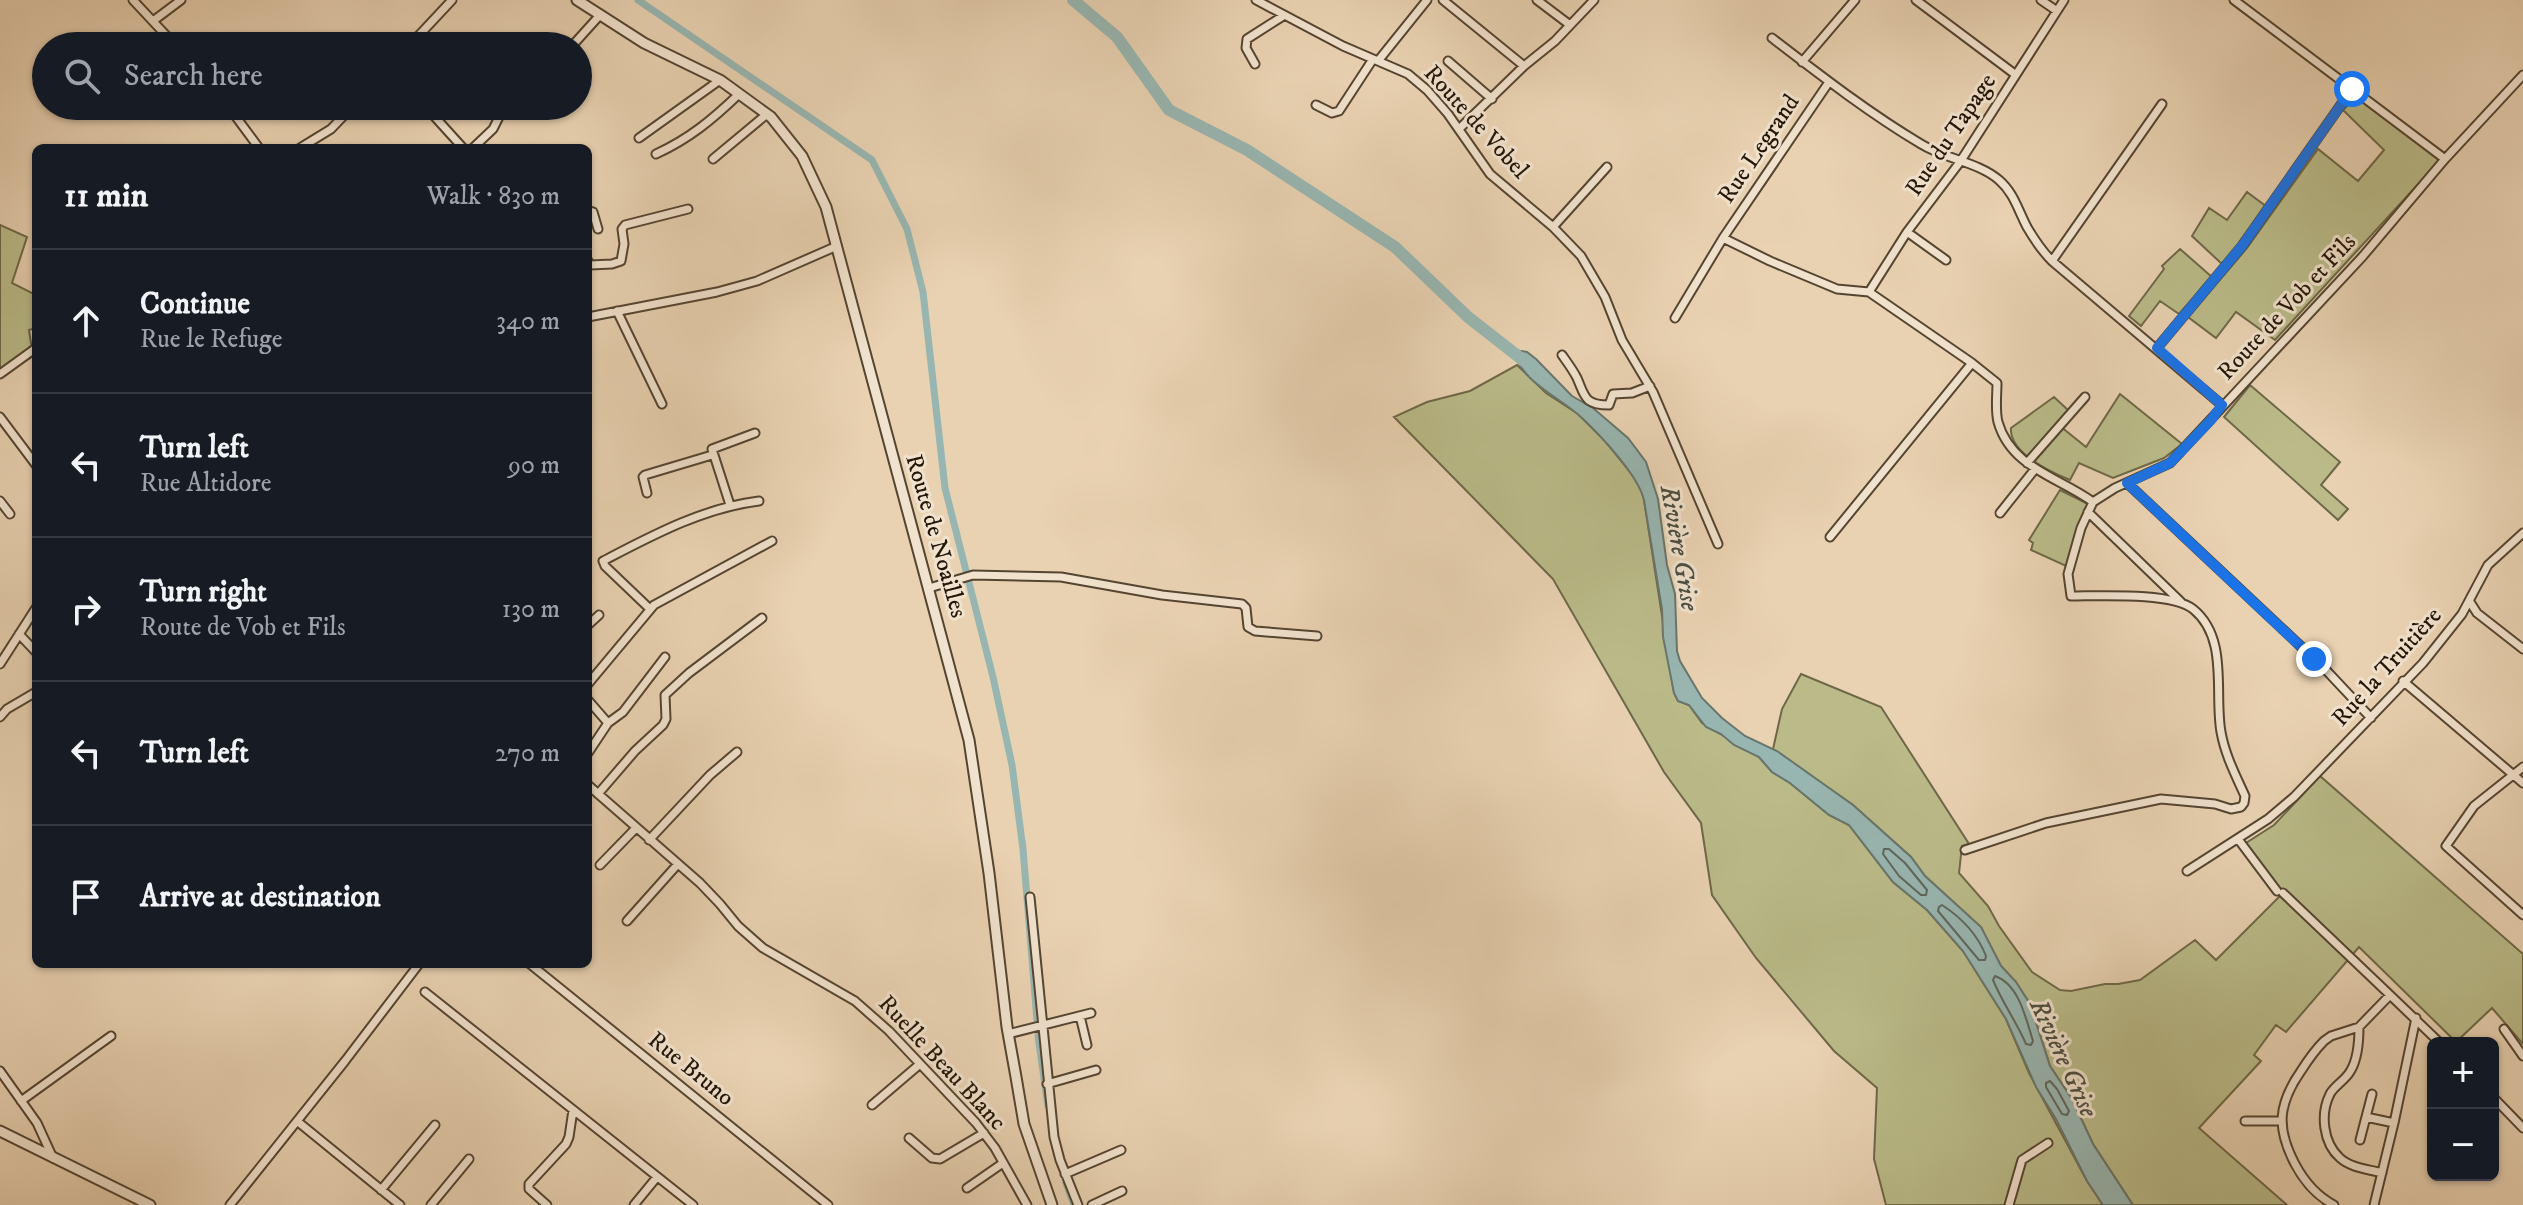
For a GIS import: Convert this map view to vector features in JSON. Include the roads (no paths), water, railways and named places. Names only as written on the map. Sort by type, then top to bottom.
[{"type":"street","points":[[133,0],[163,32]]},
{"type":"street","points":[[153,21],[181,0]]},
{"type":"street","points":[[422,32],[452,0]]},
{"type":"street","name":"Route de Noailles","points":[[577,0],[644,43],[720,80],[767,114],[802,156],[826,207],[969,740],[1008,1034],[1024,1124],[1052,1205]]},
{"type":"street","name":"Route de Vobel","points":[[1256,0],[1283,16],[1408,74],[1459,129],[1490,174],[1553,227],[1581,256],[1605,297],[1622,340],[1650,386],[1718,544]]},
{"type":"street","points":[[1316,105],[1332,113],[1342,109],[1376,60],[1427,0]]},
{"type":"street","points":[[1443,0],[1524,66]]},
{"type":"street","points":[[1537,0],[1570,25]]},
{"type":"street","points":[[1459,129],[1524,66],[1555,41],[1594,0]]},
{"type":"street","points":[[1802,62],[1855,0]]},
{"type":"street","points":[[1916,0],[2016,75]]},
{"type":"street","points":[[2041,0],[2057,11]]},
{"type":"street","name":"Rue du Tapage","points":[[1869,292],[1907,232],[1960,162],[2064,0]]},
{"type":"street","points":[[2234,0],[2445,159]]},
{"type":"street","points":[[585,32],[600,15]]},
{"type":"street","points":[[1255,64],[1246,48],[1247,39],[1283,16]]},
{"type":"street","points":[[1772,38],[1829,82],[1923,146],[1988,172],[2000,181],[2015,198],[2027,226],[2052,261],[2222,405]]},
{"type":"street","points":[[1448,61],[1492,99]]},
{"type":"street","name":"Route de Vob et Fils","points":[[2093,502],[2115,488],[2170,463],[2363,256],[2445,159],[2523,75]]},
{"type":"street","points":[[639,138],[720,80]]},
{"type":"street","name":"Rue Legrand","points":[[1675,318],[1723,238],[1829,82]]},
{"type":"street","points":[[2157,348],[2242,246],[2352,89]]},
{"type":"street","points":[[656,154],[702,128],[739,94]]},
{"type":"street","points":[[2052,261],[2162,104]]},
{"type":"street","points":[[713,159],[767,114]]},
{"type":"street","points":[[238,120],[256,144]]},
{"type":"street","points":[[307,144],[340,120]]},
{"type":"street","points":[[438,120],[459,144]]},
{"type":"street","points":[[477,144],[498,120]]},
{"type":"street","points":[[1553,227],[1607,167]]},
{"type":"street","points":[[592,266],[618,263],[623,257],[622,229],[625,225],[688,209]]},
{"type":"street","points":[[592,212],[598,229]]},
{"type":"street","points":[[1907,232],[1946,260]]},
{"type":"street","points":[[1723,238],[1837,289],[1869,292],[1997,383],[1997,421],[2009,445],[2035,469],[2093,502],[2068,574],[2071,596],[2155,597],[2184,605],[2192,608],[2206,626],[2215,647],[2221,730],[2227,755],[2245,796],[2241,807],[2231,809],[2215,804],[2161,799],[2046,823],[1965,850]]},
{"type":"street","points":[[592,316],[717,292],[757,281],[837,246]]},
{"type":"street","points":[[617,311],[662,404]]},
{"type":"street","points":[[0,374],[32,351]]},
{"type":"street","points":[[1562,355],[1577,378],[1581,393],[1599,405],[1609,405],[1613,394],[1632,393],[1650,386]]},
{"type":"street","points":[[1830,537],[1972,363]]},
{"type":"street","points":[[2027,463],[2085,397]]},
{"type":"street","points":[[0,417],[32,460]]},
{"type":"street","points":[[730,505],[712,455],[714,447],[755,433]]},
{"type":"street","points":[[647,493],[645,475],[712,455]]},
{"type":"street","points":[[2000,513],[2035,469]]},
{"type":"street","points":[[2127,483],[2325,669],[2371,718]]},
{"type":"street","points":[[0,501],[10,514]]},
{"type":"street","points":[[650,609],[603,561],[692,518],[730,505],[759,501]]},
{"type":"street","points":[[2088,512],[2184,605]]},
{"type":"street","name":"Rue la Truitière","points":[[2187,871],[2268,819],[2294,797],[2423,663],[2470,602],[2488,565],[2523,533]]},
{"type":"street","points":[[592,679],[650,609],[772,541]]},
{"type":"street","points":[[929,588],[973,575],[1076,578],[1162,595],[1242,604],[1246,608],[1247,623],[1255,631],[1317,636]]},
{"type":"street","points":[[2470,602],[2477,613],[2523,649]]},
{"type":"street","points":[[0,664],[32,614]]},
{"type":"street","points":[[592,621],[599,615]]},
{"type":"street","points":[[598,794],[635,751],[663,725],[666,719],[665,695],[762,618]]},
{"type":"street","points":[[19,634],[32,648]]},
{"type":"street","points":[[592,747],[608,723],[623,712],[665,657]]},
{"type":"street","points":[[2403,681],[2523,783]]},
{"type":"street","points":[[0,717],[7,709],[32,694]]},
{"type":"street","points":[[592,705],[608,723]]},
{"type":"street","points":[[649,840],[710,775],[737,752]]},
{"type":"street","points":[[2523,767],[2474,806],[2446,846],[2523,915]]},
{"type":"street","name":"Ruelle Beau Blanc","points":[[592,789],[700,883],[738,926],[763,948],[855,1001],[920,1064],[984,1133],[1027,1205]]},
{"type":"street","points":[[600,865],[636,828]]},
{"type":"street","points":[[2238,839],[2280,892],[2434,1037]]},
{"type":"street","points":[[627,921],[677,865]]},
{"type":"street","points":[[1030,897],[1054,1137],[1078,1205]]},
{"type":"street","points":[[230,1205],[416,968]]},
{"type":"street","name":"Rue Bruno","points":[[535,968],[828,1205]]},
{"type":"street","points":[[425,992],[693,1205]]},
{"type":"street","points":[[2334,1205],[2315,1191],[2299,1172],[2283,1136],[2281,1121],[2288,1090],[2317,1048],[2331,1036],[2359,1027],[2390,995]]},
{"type":"street","points":[[1008,1034],[1091,1013]]},
{"type":"street","points":[[1080,1016],[1087,1045]]},
{"type":"street","points":[[2374,1205],[2416,1018]]},
{"type":"street","points":[[2359,1027],[2352,1069],[2332,1091],[2324,1109],[2323,1122],[2332,1147],[2341,1159],[2382,1173]]},
{"type":"street","points":[[2504,1029],[2523,1056]]},
{"type":"street","points":[[21,1101],[111,1036]]},
{"type":"street","points":[[872,1105],[920,1064]]},
{"type":"street","points":[[1047,1084],[1096,1070]]},
{"type":"street","points":[[0,1071],[37,1123],[53,1158]]},
{"type":"street","points":[[2360,1140],[2372,1094]]},
{"type":"street","points":[[2499,1103],[2523,1128]]},
{"type":"street","points":[[547,1205],[529,1189],[529,1184],[566,1144],[573,1110]]},
{"type":"street","points":[[2366,1117],[2394,1123]]},
{"type":"street","points":[[297,1121],[400,1205]]},
{"type":"street","points":[[2245,1121],[2281,1121]]},
{"type":"street","points":[[381,1190],[435,1125]]},
{"type":"street","points":[[0,1131],[150,1205]]},
{"type":"street","points":[[909,1138],[932,1158],[940,1159],[984,1133]]},
{"type":"street","points":[[2009,1205],[2022,1160],[2048,1143]]},
{"type":"street","points":[[1065,1174],[1121,1150]]},
{"type":"street","points":[[431,1205],[469,1159]]},
{"type":"street","points":[[967,1188],[1003,1163]]},
{"type":"street","points":[[634,1205],[657,1177]]},
{"type":"street","points":[[1092,1205],[1122,1191]]},
{"type":"water","points":[[1514,350],[1527,352],[1536,359],[1572,396],[1593,408],[1628,438],[1646,462],[1658,499],[1667,565],[1675,594],[1677,651],[1702,698],[1745,736],[1777,751],[1853,805],[1981,927],[2001,966],[2030,1004],[2050,1066],[2072,1099],[2093,1144],[2133,1205],[2103,1205],[2036,1087],[2006,1019],[1963,951],[1927,910],[1893,882],[1849,825],[1829,815],[1772,772],[1759,757],[1706,727],[1689,705],[1678,701],[1663,637],[1662,609],[1640,490],[1618,456],[1590,426],[1524,371]]},
{"type":"waterway","points":[[638,0],[872,160],[907,229],[923,292],[945,488],[1012,765],[1023,849],[1037,1020]]},
{"type":"waterway","name":"Rivière Grise","points":[[1073,0],[1117,37],[1169,110],[1247,150],[1395,247],[1468,317],[1528,364]]},
{"type":"waterway","points":[[1038,1036],[1048,1106]]},
{"type":"waterway","points":[[1066,1183],[1074,1205]]}]
